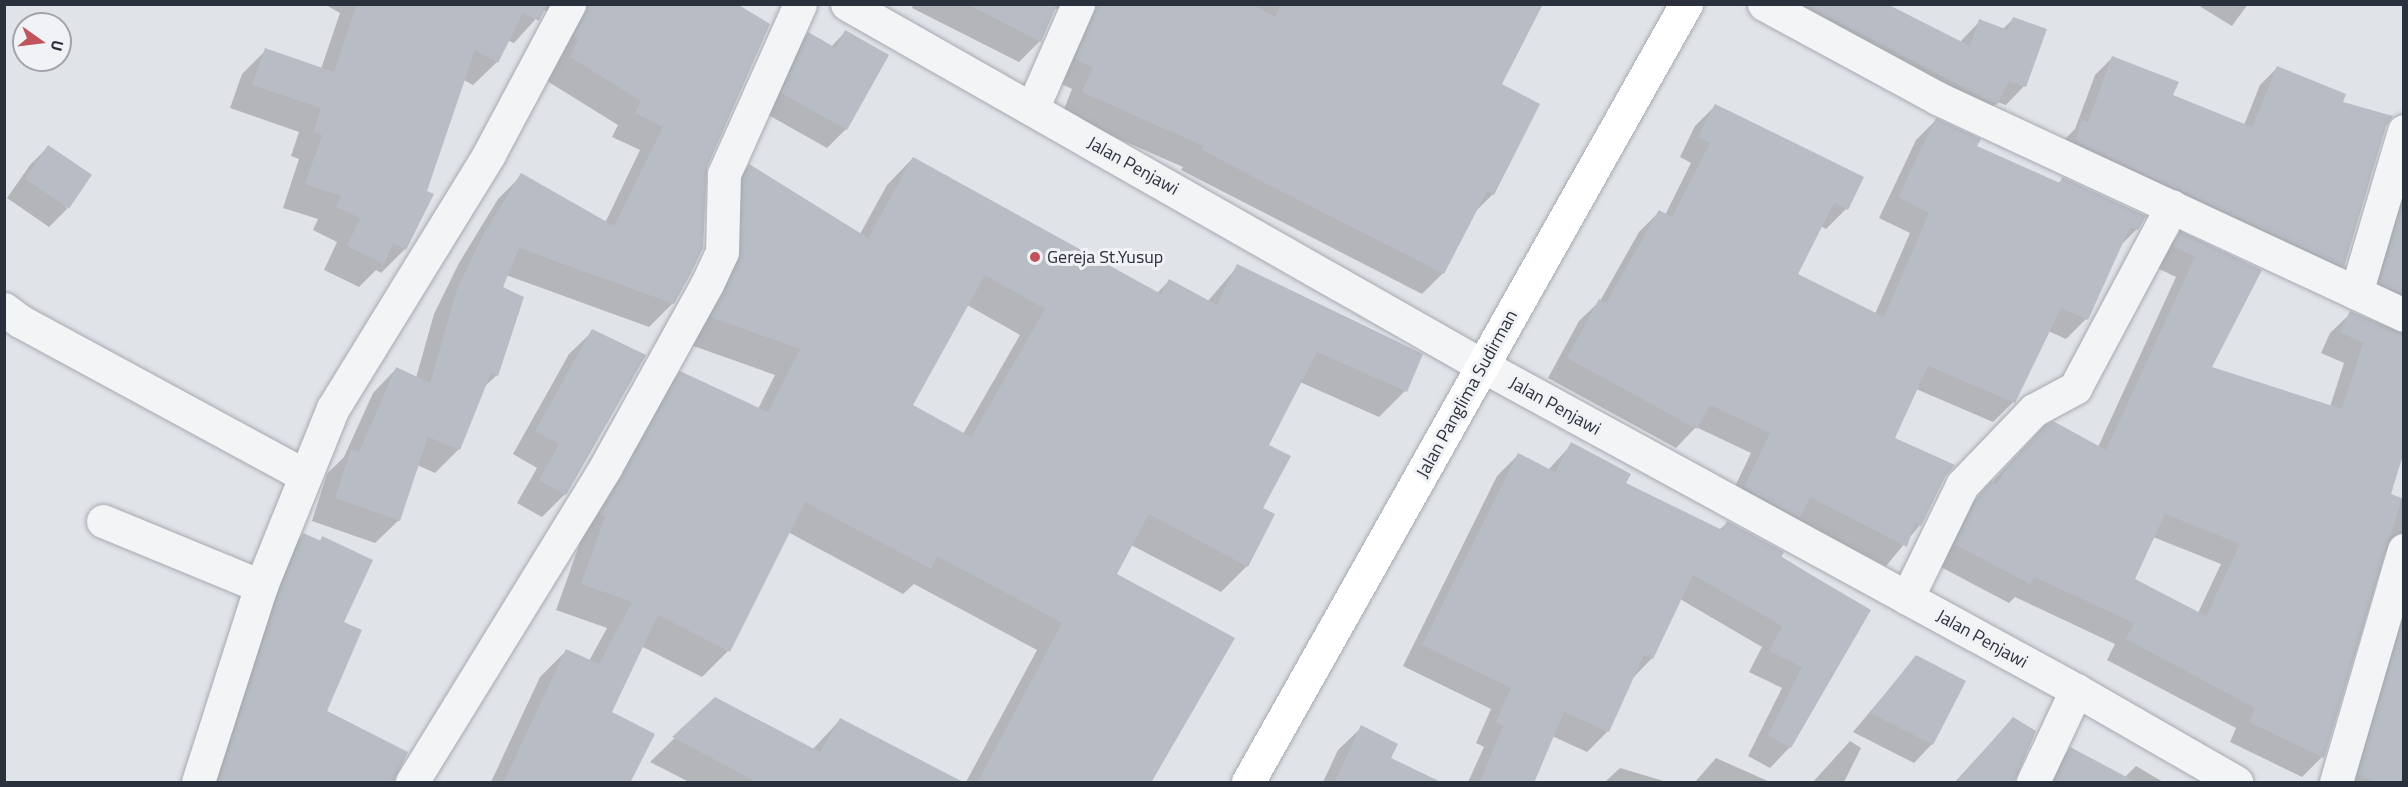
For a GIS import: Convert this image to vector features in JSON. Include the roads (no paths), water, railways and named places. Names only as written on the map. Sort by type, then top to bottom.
[{"type":"main road","name":"Jalan Panglima Sudirman","points":[[1258,779],[1483,366],[1686,4]]},
{"type":"street","points":[[198,783],[261,586],[333,408],[489,154],[569,4]]},
{"type":"street","points":[[412,783],[604,468],[707,284],[722,252],[724,174],[801,4]]},
{"type":"street","name":"Jalan Penjawi","points":[[847,4],[1410,321],[1483,366],[2076,690],[2236,783]]},
{"type":"street","points":[[1032,109],[1078,4]]},
{"type":"street","points":[[1764,4],[1937,98],[2403,315]]},
{"type":"street","points":[[2356,293],[2403,131]]},
{"type":"street","points":[[1907,598],[1962,485],[2034,410],[2075,388],[2172,206]]},
{"type":"street","points":[[4,309],[20,321],[304,475]]},
{"type":"street","points":[[103,521],[261,586]]},
{"type":"street","points":[[2336,783],[2403,550]]},
{"type":"street","points":[[2033,783],[2076,690]]},
{"type":"place","name":"Gereja St.Yusup","points":[[1035,257]]}]
